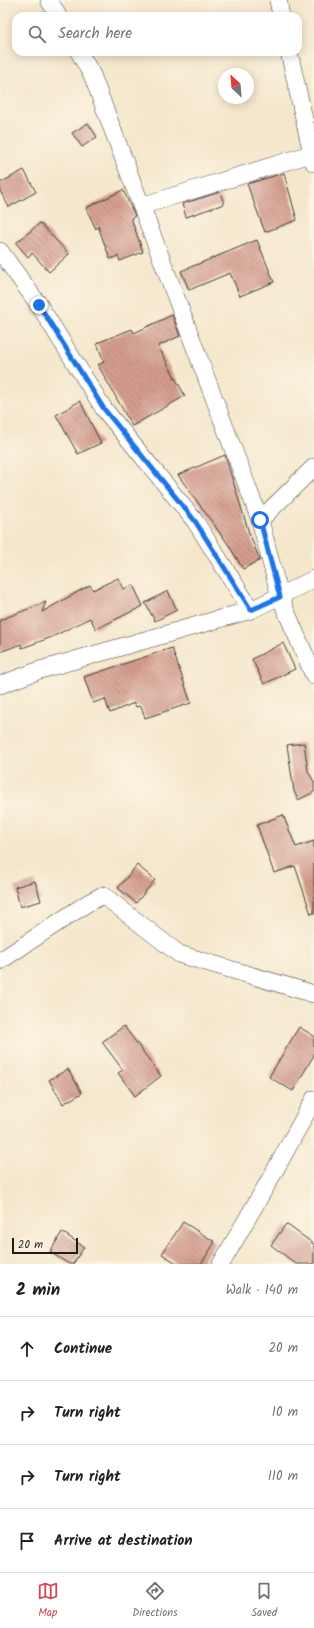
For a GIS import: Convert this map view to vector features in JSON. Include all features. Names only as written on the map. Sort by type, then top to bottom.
[{"type":"street","points":[[49,0],[56,12]]},
{"type":"street","points":[[278,0],[281,12]]},
{"type":"street","points":[[81,56],[92,76],[260,520],[280,597],[314,676]]},
{"type":"street","points":[[141,206],[313,157],[290,56]]},
{"type":"street","points":[[2,258],[39,305],[104,409],[195,521],[251,610]]},
{"type":"street","points":[[260,520],[314,466]]},
{"type":"street","points":[[0,685],[40,670],[251,610],[314,579]]},
{"type":"street","points":[[0,961],[86,904],[103,895],[179,954],[314,994]]},
{"type":"street","points":[[221,1264],[314,1100]]},
{"type":"building","points":[[88,123],[97,137],[82,147],[72,133]]},
{"type":"building","points":[[24,170],[36,192],[9,207],[0,191],[0,183]]},
{"type":"building","points":[[284,173],[297,220],[265,232],[247,184]]},
{"type":"building","points":[[123,190],[135,216],[131,218],[143,252],[120,261],[118,256],[110,259],[98,226],[96,229],[86,208]]},
{"type":"building","points":[[220,192],[224,204],[186,217],[182,204]]},
{"type":"building","points":[[40,223],[69,254],[49,272],[32,253],[28,257],[16,243]]},
{"type":"building","points":[[257,240],[274,282],[240,296],[230,273],[189,290],[181,271]]},
{"type":"building","points":[[172,315],[180,336],[158,346],[185,396],[132,426],[98,365],[104,362],[97,343],[132,329],[134,333]]},
{"type":"building","points":[[80,401],[101,443],[78,454],[56,415]]},
{"type":"building","points":[[225,455],[249,533],[260,560],[243,569],[228,544],[178,475]]},
{"type":"building","points":[[118,578],[124,589],[133,585],[143,606],[96,629],[90,618],[52,637],[22,648],[21,644],[0,652],[0,620],[46,602],[42,612],[90,585],[93,590]]},
{"type":"building","points":[[168,591],[177,610],[155,621],[145,603]]},
{"type":"building","points":[[283,643],[295,669],[264,684],[252,659]]},
{"type":"building","points":[[172,648],[191,703],[145,718],[141,706],[136,707],[134,703],[110,713],[105,699],[93,703],[84,677]]},
{"type":"building","points":[[304,743],[308,771],[314,782],[314,792],[298,800],[294,791],[287,745]]},
{"type":"building","points":[[283,815],[296,847],[314,841],[314,913],[311,914],[295,866],[274,873],[257,825]]},
{"type":"building","points":[[137,865],[155,880],[136,903],[118,888]]},
{"type":"building","points":[[35,881],[41,901],[20,907],[15,887]]},
{"type":"building","points":[[124,1026],[161,1076],[135,1096],[118,1073],[123,1070],[102,1042]]},
{"type":"building","points":[[299,1027],[314,1036],[314,1055],[293,1091],[269,1077]]},
{"type":"building","points":[[68,1069],[82,1093],[63,1104],[49,1080]]},
{"type":"building","points":[[183,1222],[215,1242],[201,1264],[178,1264],[162,1254]]},
{"type":"building","points":[[286,1224],[314,1244],[314,1264],[296,1264],[271,1245]]},
{"type":"building","points":[[62,1232],[84,1247],[73,1264],[69,1264],[50,1252]]},
{"type":"route","points":[[39,305],[104,409],[195,521],[251,610],[280,597],[260,520]]}]
